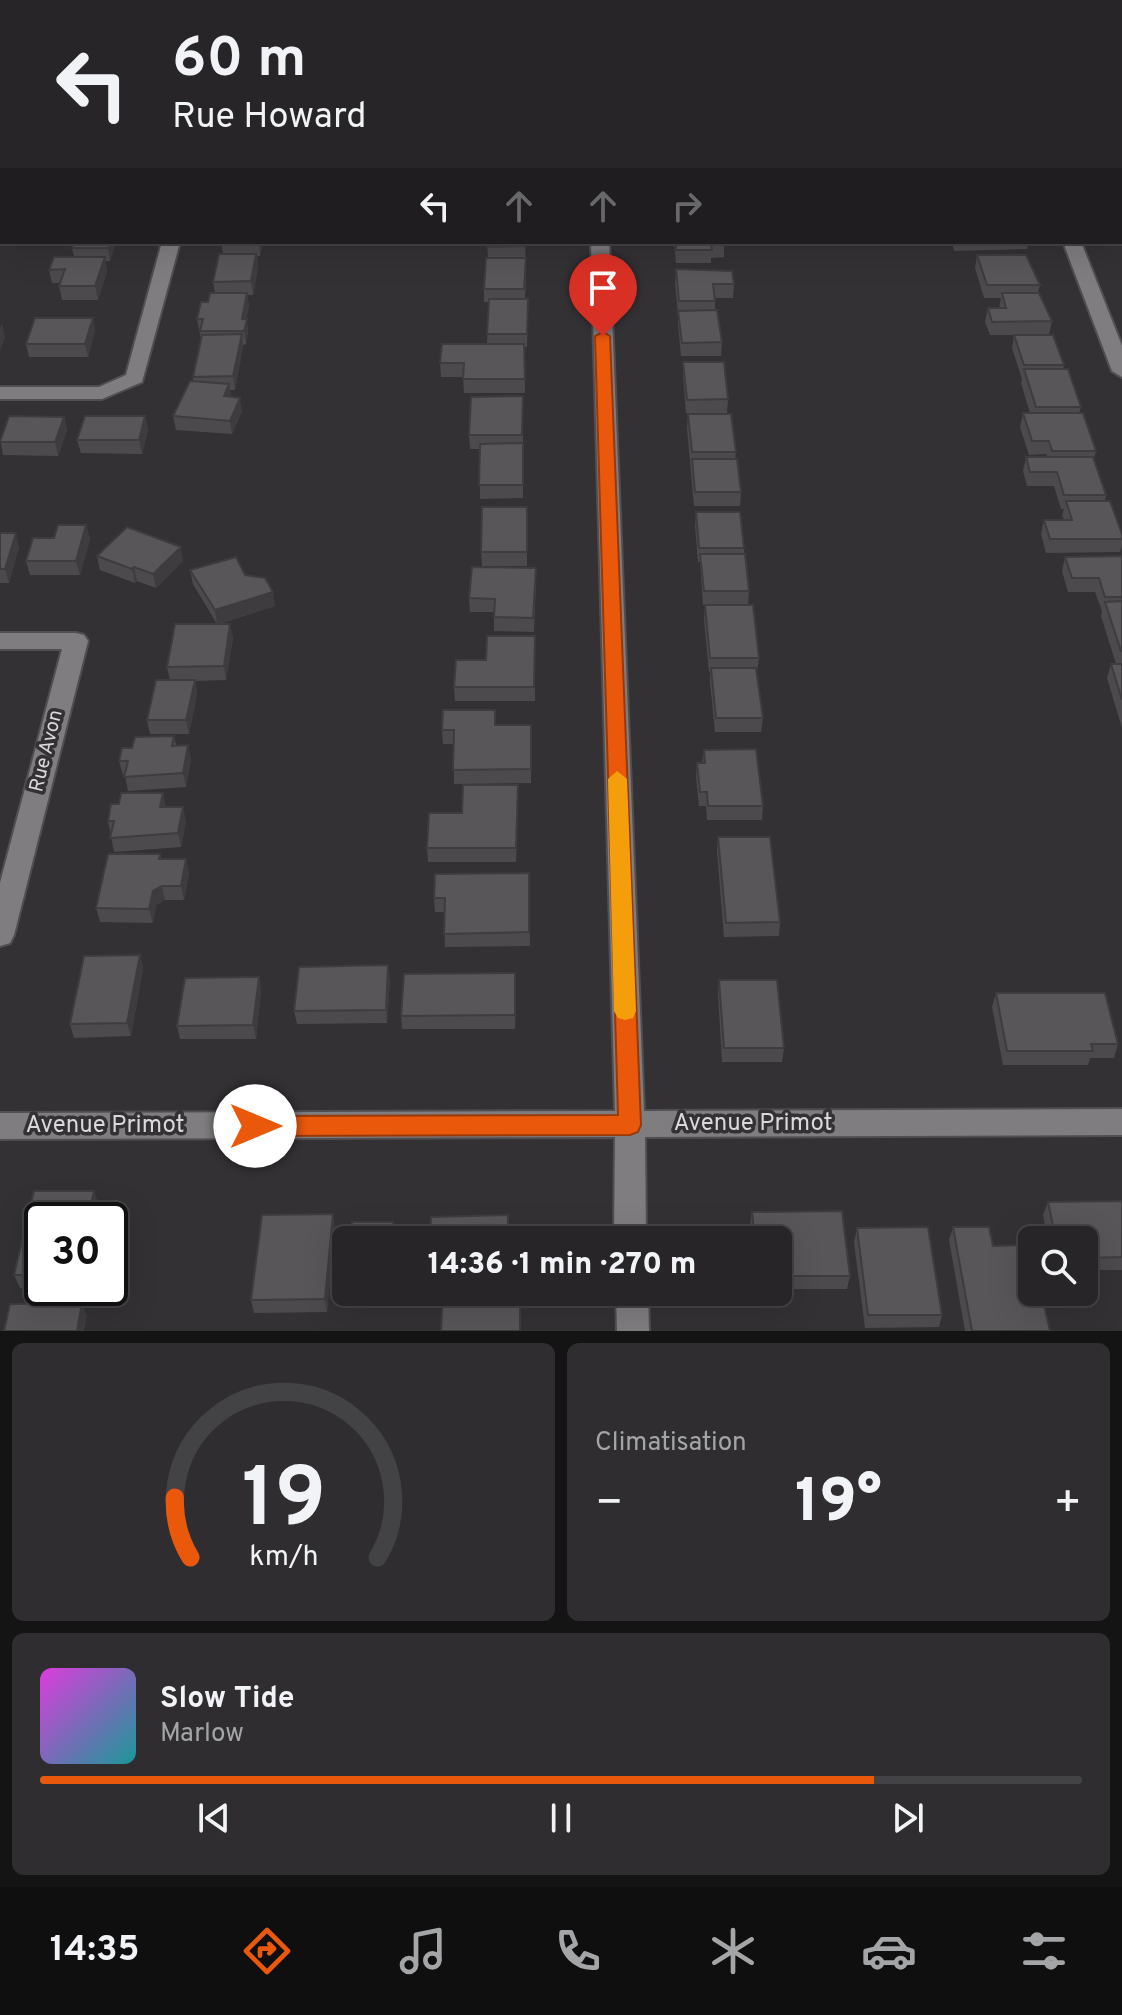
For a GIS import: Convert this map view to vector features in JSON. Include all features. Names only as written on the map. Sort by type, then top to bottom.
[{"type":"street","points":[[666,0],[944,0]]},
{"type":"street","points":[[0,393],[102,393],[135,378],[170,244]]},
{"type":"street","points":[[600,244],[630,1125],[630,1226]]},
{"type":"street","points":[[1073,244],[1122,371]]},
{"type":"street","name":"Rue Avon","points":[[0,641],[76,641],[0,935]]},
{"type":"street","name":"Avenue Primot","points":[[0,1126],[1122,1122]]},
{"type":"street","points":[[632,1306],[633,1331]]},
{"type":"building","points":[[73,244],[109,244],[108,248],[72,248]]},
{"type":"building","points":[[487,244],[525,244],[525,246],[487,247]]},
{"type":"building","points":[[676,244],[711,244],[712,250],[676,250]]},
{"type":"building","points":[[219,254],[256,254],[251,281],[213,282]]},
{"type":"building","points":[[977,255],[1026,255],[1040,285],[987,285]]},
{"type":"building","points":[[54,257],[105,257],[95,286],[59,286],[65,269],[49,270]]},
{"type":"building","points":[[486,258],[526,258],[524,289],[484,289]]},
{"type":"building","points":[[676,269],[732,271],[734,284],[713,284],[715,301],[679,301]]},
{"type":"building","points":[[210,293],[247,293],[242,319],[247,319],[244,331],[200,331],[203,319],[197,319],[201,302],[208,302]]},
{"type":"building","points":[[1002,293],[1039,293],[1052,321],[992,322],[988,308],[1006,308]]},
{"type":"building","points":[[489,299],[528,299],[527,334],[487,334]]},
{"type":"building","points":[[717,310],[722,342],[682,343],[678,311]]},
{"type":"building","points":[[35,318],[93,318],[85,344],[26,344]]},
{"type":"building","points":[[242,334],[233,376],[193,377],[202,335]]},
{"type":"building","points":[[1014,335],[1053,335],[1064,365],[1024,365]]},
{"type":"building","points":[[442,344],[524,344],[525,379],[463,379],[464,363],[440,363]]},
{"type":"building","points":[[683,362],[724,362],[728,399],[687,400]]},
{"type":"building","points":[[1024,369],[1068,369],[1081,407],[1036,407]]},
{"type":"building","points":[[190,381],[229,384],[224,396],[240,398],[230,421],[173,416]]},
{"type":"building","points":[[523,396],[522,435],[469,435],[471,397]]},
{"type":"building","points":[[1023,413],[1083,413],[1096,451],[1052,451],[1049,441],[1032,441]]},
{"type":"building","points":[[688,414],[731,414],[736,452],[692,452]]},
{"type":"building","points":[[9,416],[64,417],[55,442],[0,442]]},
{"type":"building","points":[[85,416],[145,416],[139,440],[77,440]]},
{"type":"building","points":[[523,443],[523,485],[479,485],[480,444]]},
{"type":"building","points":[[1026,457],[1093,457],[1106,495],[1064,495],[1057,472],[1030,472]]},
{"type":"building","points":[[692,459],[737,459],[741,492],[695,492]]},
{"type":"building","points":[[1066,501],[1110,501],[1122,539],[1050,539],[1044,520],[1072,520]]},
{"type":"building","points":[[482,507],[527,507],[527,552],[481,552]]},
{"type":"building","points":[[696,512],[740,512],[744,548],[699,548]]},
{"type":"building","points":[[58,525],[86,525],[76,561],[26,561],[33,538],[54,538]]},
{"type":"building","points":[[127,527],[181,547],[153,574],[97,556]]},
{"type":"building","points":[[0,533],[16,533],[5,569],[0,569]]},
{"type":"building","points":[[700,554],[745,554],[749,591],[704,591]]},
{"type":"building","points":[[1122,556],[1122,597],[1105,597],[1099,578],[1072,578],[1065,557]]},
{"type":"building","points":[[236,557],[245,575],[265,578],[273,592],[215,610],[190,570]]},
{"type":"building","points":[[472,567],[536,568],[533,618],[494,617],[495,599],[469,598]]},
{"type":"building","points":[[1122,601],[1122,651],[1121,651],[1105,602]]},
{"type":"building","points":[[705,605],[753,605],[759,658],[710,658]]},
{"type":"building","points":[[175,624],[230,624],[224,666],[167,667]]},
{"type":"building","points":[[487,636],[535,636],[534,687],[454,687],[456,660],[486,660]]},
{"type":"building","points":[[1111,664],[1122,664],[1122,700]]},
{"type":"building","points":[[711,668],[756,668],[763,718],[716,718]]},
{"type":"building","points":[[156,680],[195,680],[186,720],[147,720]]},
{"type":"building","points":[[443,710],[495,710],[495,725],[531,725],[531,769],[453,770],[454,730],[442,730]]},
{"type":"building","points":[[174,736],[172,746],[188,745],[183,773],[124,777],[128,761],[119,761],[122,748],[132,748],[135,737]]},
{"type":"building","points":[[756,749],[763,806],[708,806],[707,792],[700,792],[697,763],[705,763],[704,750]]},
{"type":"building","points":[[463,785],[518,785],[516,848],[427,848],[429,813],[462,813]]},
{"type":"building","points":[[121,793],[163,793],[160,807],[183,807],[178,833],[110,838],[114,821],[108,821],[111,804],[119,804]]},
{"type":"building","points":[[718,837],[770,837],[780,922],[726,923]]},
{"type":"building","points":[[108,854],[160,854],[159,859],[186,859],[181,886],[162,886],[153,891],[149,909],[96,908]]},
{"type":"building","points":[[529,873],[529,932],[444,934],[445,898],[434,898],[435,874]]},
{"type":"building","points":[[140,955],[127,1023],[70,1024],[84,956]]},
{"type":"building","points":[[388,965],[386,1010],[294,1011],[299,967]]},
{"type":"building","points":[[515,973],[515,1015],[401,1016],[404,974]]},
{"type":"building","points":[[259,977],[253,1025],[177,1026],[185,978]]},
{"type":"building","points":[[719,980],[777,980],[784,1048],[724,1048]]},
{"type":"building","points":[[996,993],[1105,993],[1118,1044],[1091,1044],[1093,1051],[1007,1051]]},
{"type":"building","points":[[34,1191],[94,1191],[92,1202],[31,1202]]},
{"type":"building","points":[[1122,1201],[1122,1257],[1098,1258],[1098,1226],[1053,1226],[1048,1202]]},
{"type":"building","points":[[842,1211],[850,1276],[792,1276],[792,1226],[754,1226],[752,1212]]},
{"type":"building","points":[[333,1214],[325,1299],[251,1300],[262,1215]]},
{"type":"building","points":[[508,1215],[508,1226],[431,1226],[431,1217]]},
{"type":"building","points":[[352,1222],[393,1222],[393,1226],[352,1226]]},
{"type":"building","points":[[928,1227],[942,1315],[868,1315],[857,1228]]},
{"type":"building","points":[[953,1227],[989,1227],[993,1246],[1018,1245],[1018,1306],[1044,1306],[1050,1331],[972,1331]]},
{"type":"building","points":[[24,1233],[24,1275],[14,1275]]},
{"type":"building","points":[[10,1304],[81,1306],[77,1331],[4,1331]]},
{"type":"building","points":[[442,1306],[520,1306],[520,1331],[441,1331]]},
{"type":"slow traffic","points":[[617,779],[625,1011]]},
{"type":"route","points":[[255,1126],[630,1125],[603,336]]}]
